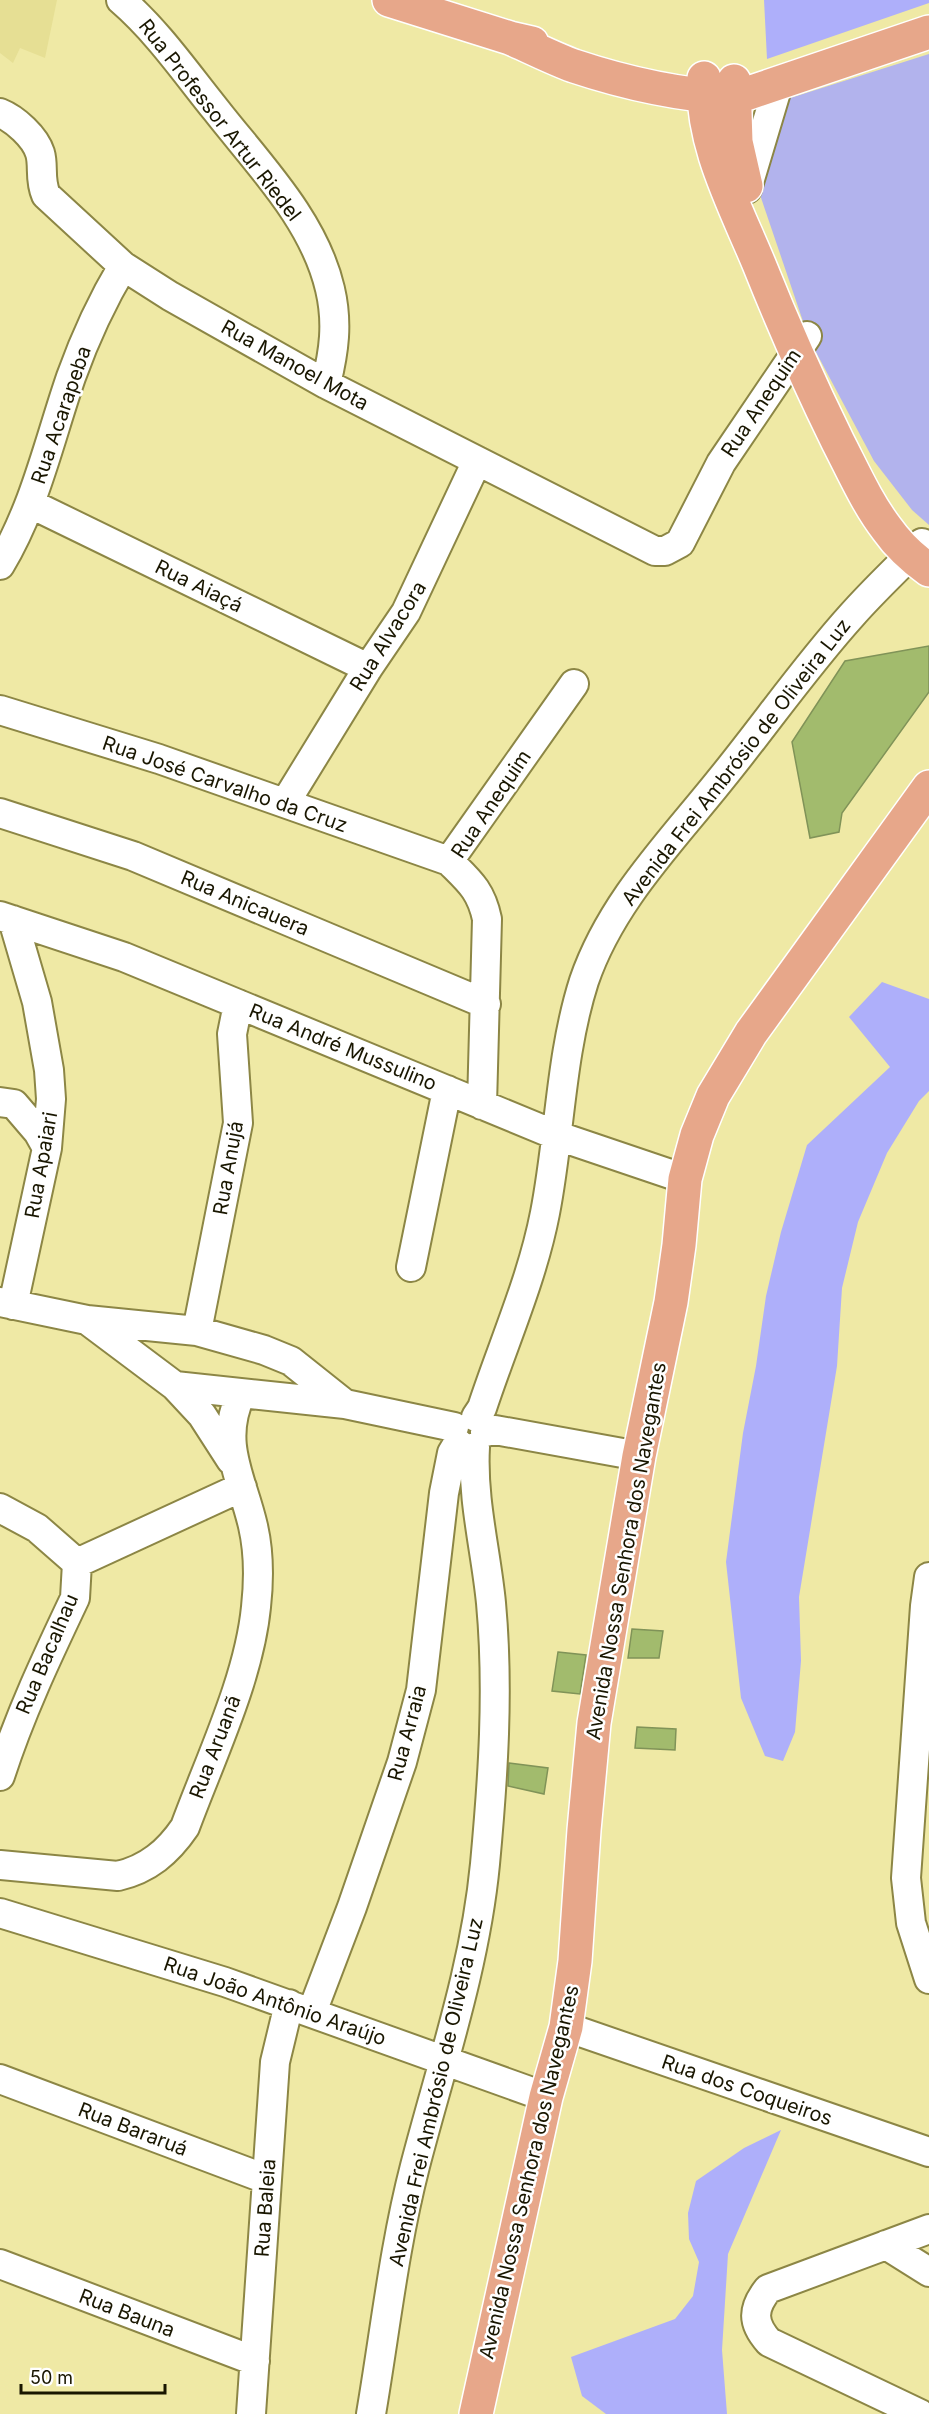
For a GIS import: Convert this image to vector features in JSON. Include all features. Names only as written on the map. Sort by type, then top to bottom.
[{"type":"main road","points":[[389,0],[510,38],[718,88],[774,83],[929,32]]},
{"type":"main road","points":[[718,88],[736,142],[757,221],[801,344]]},
{"type":"main road","points":[[718,88],[709,132],[721,170],[801,344],[873,478],[922,554]]},
{"type":"main road","name":"Avenida Nossa Senhora dos Navegantes","points":[[476,2414],[546,2097],[566,2027],[575,1961],[594,1723],[639,1456],[671,1302],[680,1245],[685,1179],[697,1134],[713,1096],[751,1033],[929,787]]},
{"type":"street","name":"Rua Professor Artur Riedel","points":[[121,0],[171,53],[294,209],[314,245],[330,289],[336,328],[334,353],[326,384]]},
{"type":"street","points":[[747,189],[774,83]]},
{"type":"street","name":"Rua Manoel Mota","points":[[0,113],[8,116],[30,137],[40,153],[40,176],[46,195],[123,266],[170,296],[326,384],[655,551]]},
{"type":"street","name":"Rua Acarapeba","points":[[0,565],[31,504],[71,376],[101,304],[123,266]]},
{"type":"street","name":"Rua Anequim","points":[[655,551],[673,549],[680,543],[721,463],[801,344]]},
{"type":"street","name":"Rua Alvacora","points":[[285,803],[368,668],[406,612],[477,461]]},
{"type":"street","name":"Rua Aiaçá","points":[[31,504],[368,668]]},
{"type":"street","name":"Avenida Frei Ambrósio de Oliveira Luz","points":[[371,2414],[399,2235],[415,2168],[459,2012],[485,1867],[495,1726],[491,1604],[470,1433],[482,1408],[525,1282],[544,1216],[558,1136],[568,1048],[584,982],[605,931],[665,845],[719,782],[851,615],[922,554]]},
{"type":"street","name":"Rua Anequim","points":[[482,1105],[487,919],[475,886],[448,861],[573,684]]},
{"type":"street","name":"Rua José Carvalho da Cruz","points":[[0,710],[159,759],[448,861]]},
{"type":"street","name":"Rua Anicauera","points":[[0,813],[133,856],[486,1004]]},
{"type":"street","name":"Rua André Mussulino","points":[[6,918],[124,957],[558,1136],[685,1179]]},
{"type":"street","name":"Rua Apaiari","points":[[6,918],[37,1002],[49,1070],[51,1099],[47,1148],[7,1303]]},
{"type":"street","name":"Rua Anujá","points":[[197,1331],[238,1123],[232,1034],[238,1004]]},
{"type":"street","points":[[47,1148],[38,1132],[7,1103],[36,1086],[49,1070]]},
{"type":"street","points":[[411,1267],[447,1090]]},
{"type":"street","points":[[7,1303],[87,1320],[197,1331],[264,1350],[291,1361],[345,1404]]},
{"type":"street","name":"Rua Aruanã","points":[[87,1320],[175,1386],[202,1414],[238,1477]]},
{"type":"street","points":[[175,1386],[345,1404],[470,1433],[495,1430],[639,1456]]},
{"type":"street","name":"Rua Aruanã","points":[[0,1865],[118,1876],[135,1872],[154,1861],[172,1846],[184,1827],[247,1662],[256,1607],[258,1561],[253,1527],[238,1477],[230,1423],[241,1394]]},
{"type":"street","name":"Rua Arraia","points":[[301,2008],[352,1907],[402,1762],[421,1690],[444,1493],[452,1453],[470,1433]]},
{"type":"street","points":[[0,1508],[36,1528],[77,1563],[238,1477]]},
{"type":"street","name":"Rua Bacalhau","points":[[0,1776],[7,1728],[75,1598],[77,1563]]},
{"type":"street","points":[[929,1577],[906,1878],[920,1926],[929,1979]]},
{"type":"street","name":"Rua João Antônio Araújo","points":[[0,1913],[225,1982],[546,2097]]},
{"type":"street","name":"Rua Baleia","points":[[251,2414],[275,2062],[301,2008]]},
{"type":"street","name":"Rua dos Coqueiros","points":[[566,2027],[929,2152]]},
{"type":"street","name":"Rua Bararuá","points":[[0,2079],[266,2179]]},
{"type":"street","points":[[920,2414],[769,2343],[760,2332],[756,2318],[757,2303],[768,2289],[929,2229]]},
{"type":"street","points":[[886,2245],[929,2272]]},
{"type":"street","name":"Rua Bauna","points":[[0,2264],[255,2361]]},
{"type":"shaded area","points":[[0,0],[57,0],[45,58],[20,48],[13,63],[0,53]]},
{"type":"shaded area","points":[[764,0],[929,0],[929,3],[767,59]]},
{"type":"shaded area","points":[[929,54],[929,525],[912,510],[874,461],[809,339],[757,186],[784,100]]},
{"type":"shaded area","points":[[882,982],[929,999],[929,1091],[919,1101],[887,1153],[858,1222],[842,1288],[837,1366],[799,1597],[801,1661],[795,1732],[783,1761],[765,1756],[741,1698],[726,1562],[743,1433],[766,1296],[781,1232],[807,1145],[890,1067],[849,1017]]},
{"type":"shaded area","points":[[781,2130],[728,2254],[722,2350],[727,2414],[606,2414],[582,2396],[571,2357],[675,2319],[693,2296],[699,2262],[689,2239],[688,2213],[696,2181],[744,2148]]},
{"type":"building","points":[[929,646],[929,692],[842,813],[839,832],[810,838],[792,742],[845,661]]},
{"type":"building","points":[[632,1629],[663,1631],[659,1658],[628,1658]]},
{"type":"building","points":[[558,1652],[586,1655],[580,1694],[552,1691]]},
{"type":"building","points":[[637,1727],[676,1729],[675,1750],[635,1748]]},
{"type":"building","points":[[509,1763],[548,1768],[544,1794],[508,1786]]}]
